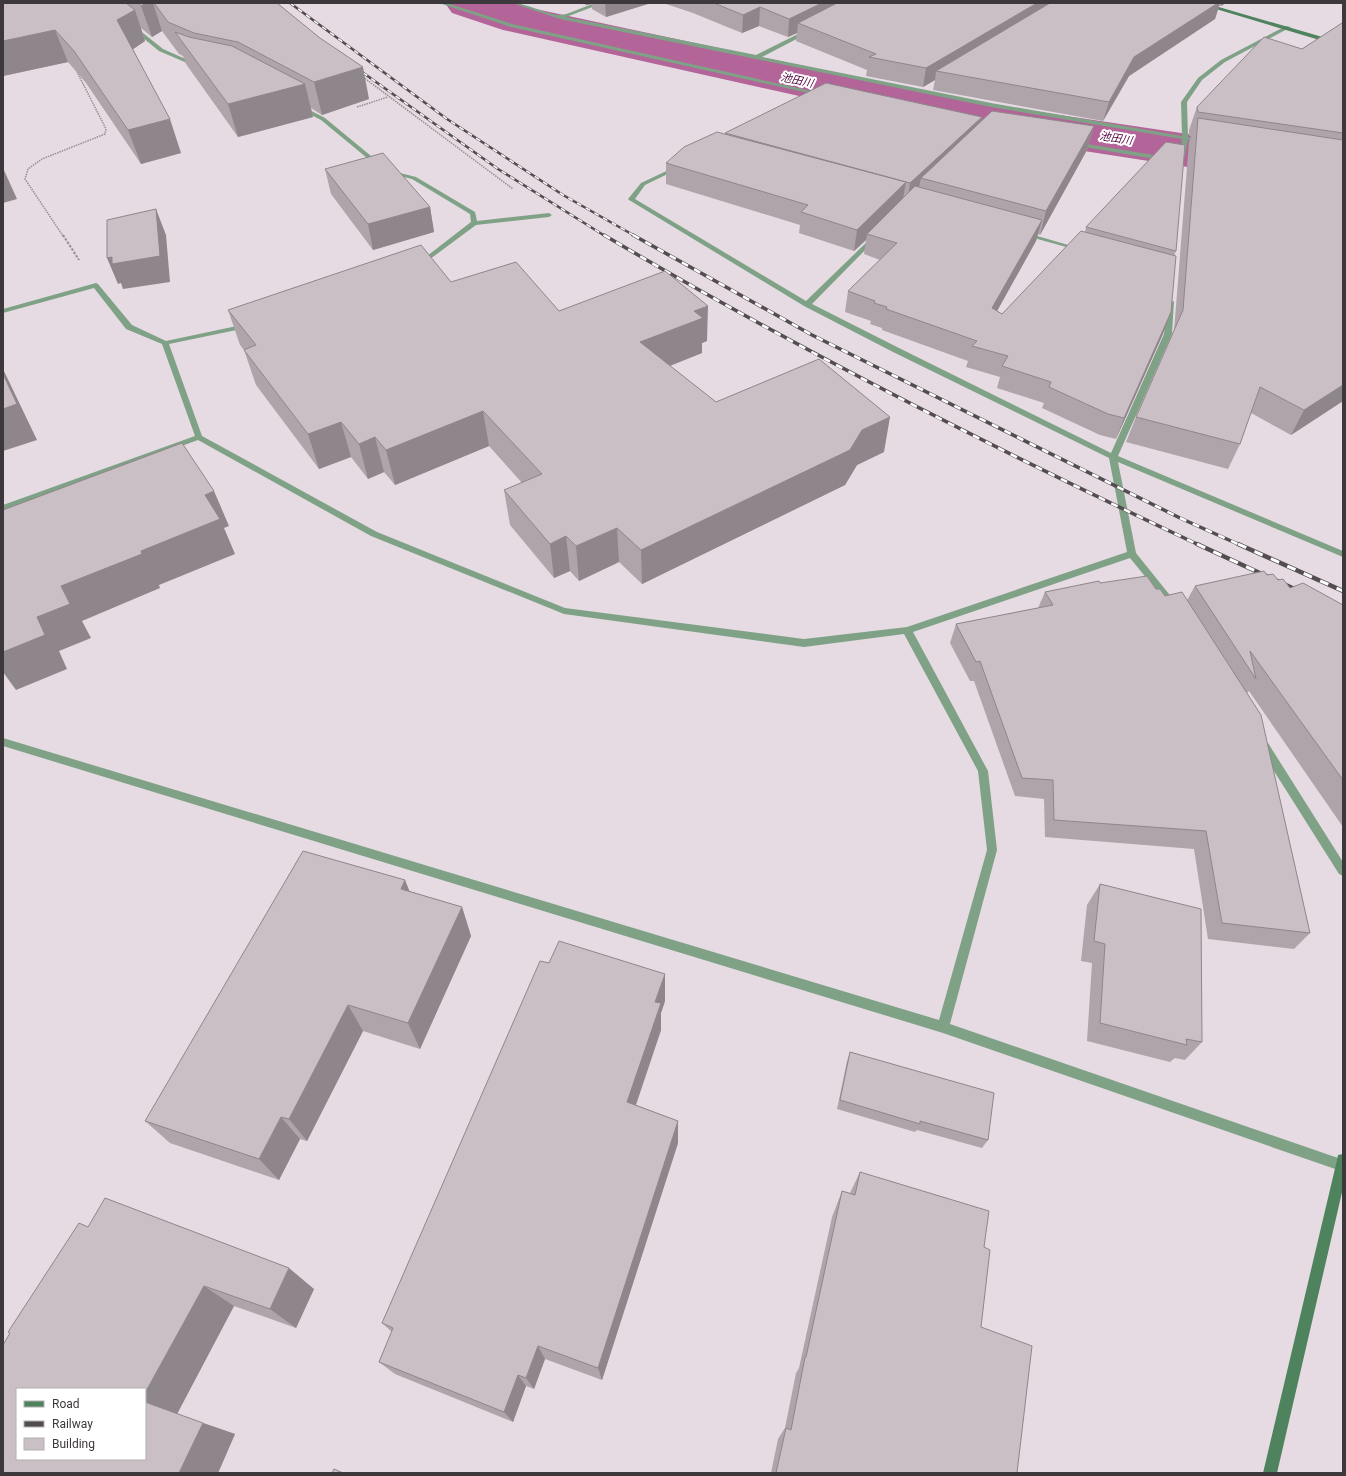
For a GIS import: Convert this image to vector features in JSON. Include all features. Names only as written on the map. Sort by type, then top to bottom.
[{"type":"street","points":[[442,3],[511,25],[821,94],[804,100]]},
{"type":"street","points":[[515,3],[560,16],[924,92],[1185,139],[1200,140]]},
{"type":"street","points":[[560,16],[600,3]]},
{"type":"street","points":[[1199,3],[1343,45]]},
{"type":"street","points":[[127,21],[161,50],[201,67]]},
{"type":"street","points":[[757,58],[817,27]]},
{"type":"street","points":[[1065,142],[1182,163],[1185,139],[1184,102],[1200,79],[1223,60],[1288,28]]},
{"type":"street","points":[[924,92],[930,88]]},
{"type":"street","points":[[296,105],[323,119],[386,171],[414,178],[472,213],[474,223]]},
{"type":"street","points":[[689,162],[643,184],[631,199],[807,304],[1114,457],[1343,554]]},
{"type":"street","points":[[415,268],[474,223],[549,215]]},
{"type":"street","points":[[1015,232],[1083,250]]},
{"type":"street","points":[[807,304],[877,235]]},
{"type":"street","points":[[3,311],[96,285],[129,327],[165,343],[259,322]]},
{"type":"street","points":[[1171,297],[1168,334],[1114,457],[1132,554],[1170,599],[1178,612]]},
{"type":"street","points":[[165,343],[199,437],[374,534],[564,611],[804,643],[908,630],[1132,554]]},
{"type":"street","points":[[3,508],[199,437]]},
{"type":"street","points":[[908,630],[983,772],[992,850],[944,1027]]},
{"type":"street","points":[[1258,738],[1343,871]]},
{"type":"street","points":[[3,742],[944,1027],[1342,1163],[1270,1473]]},
{"type":"path","points":[[74,66],[106,129],[105,134],[95,140],[38,162],[27,170],[25,178],[96,285]]},
{"type":"path","points":[[357,73],[549,215]]},
{"type":"building","points":[[3,3],[126,3],[135,10],[117,20],[170,119],[128,130],[74,51],[55,30],[3,41]]},
{"type":"building","points":[[138,3],[146,3],[141,6]]},
{"type":"building","points":[[154,3],[277,3],[320,38],[363,67],[314,82],[238,42],[194,33],[168,22]]},
{"type":"building","points":[[714,3],[822,3],[789,19],[760,7],[743,15]]},
{"type":"building","points":[[837,3],[1037,3],[926,68],[869,57],[876,54],[798,23]]},
{"type":"building","points":[[1050,3],[1218,3],[1134,57],[1109,102],[936,71]]},
{"type":"building","points":[[1342,23],[1343,133],[1198,112],[1197,107],[1264,37],[1302,49]]},
{"type":"building","points":[[175,32],[189,37],[232,46],[305,84],[228,104]]},
{"type":"building","points":[[826,83],[982,117],[910,183],[725,133]]},
{"type":"building","points":[[992,111],[1094,126],[1046,211],[921,178]]},
{"type":"building","points":[[1198,118],[1343,140],[1343,385],[1304,410],[1260,387],[1240,444],[1136,417],[1183,310]]},
{"type":"building","points":[[717,132],[906,182],[857,230],[801,212],[808,205],[666,163],[684,147]]},
{"type":"building","points":[[1166,142],[1185,145],[1176,251],[1086,227]]},
{"type":"building","points":[[383,153],[430,207],[368,224],[325,169]]},
{"type":"building","points":[[915,186],[1042,220],[992,308],[1002,314],[1081,231],[1176,256],[1171,312],[1124,418],[1108,414],[1049,387],[1051,382],[1002,366],[1008,356],[972,346],[977,341],[886,309],[887,307],[874,303],[875,301],[848,291],[897,243],[867,234]]},
{"type":"building","points":[[156,209],[160,256],[112,264],[112,257],[107,258],[107,220]]},
{"type":"building","points":[[421,245],[451,282],[516,262],[559,311],[665,271],[708,306],[694,311],[703,318],[640,342],[716,402],[819,359],[890,417],[862,430],[850,450],[641,550],[617,528],[576,546],[566,536],[550,544],[504,490],[542,474],[483,411],[386,450],[375,437],[359,444],[341,422],[308,434],[244,350],[256,345],[228,310]]},
{"type":"building","points":[[3,374],[17,404],[3,409]]},
{"type":"building","points":[[182,443],[214,491],[205,495],[220,519],[141,551],[142,554],[61,586],[70,604],[37,617],[45,635],[3,652],[3,510]]},
{"type":"building","points":[[1264,571],[1267,575],[1273,574],[1278,580],[1283,579],[1290,588],[1303,583],[1343,605],[1343,780],[1250,651],[1256,679],[1195,586]]},
{"type":"building","points":[[1147,576],[1156,589],[1160,589],[1165,596],[1182,592],[1261,715],[1310,933],[1222,923],[1206,831],[1054,820],[1053,780],[1022,778],[980,661],[976,662],[956,624],[1053,605],[1045,592],[1099,581],[1100,583]]},
{"type":"building","points":[[303,851],[405,880],[401,889],[462,907],[408,1023],[348,1005],[289,1119],[281,1117],[259,1159],[145,1121]]},
{"type":"building","points":[[1100,884],[1201,909],[1202,1042],[1186,1039],[1187,1045],[1100,1023],[1105,944],[1094,941]]},
{"type":"building","points":[[559,941],[665,974],[655,1002],[661,1003],[627,1102],[678,1121],[598,1368],[538,1346],[526,1378],[518,1375],[504,1412],[379,1362],[393,1328],[382,1323],[540,961],[549,963]]},
{"type":"building","points":[[850,1052],[994,1093],[988,1140],[920,1121],[920,1124],[840,1100]]},
{"type":"building","points":[[860,1172],[989,1211],[984,1247],[990,1250],[981,1327],[1032,1346],[1017,1473],[776,1473],[786,1428],[791,1430],[805,1357],[842,1191],[855,1195]]},
{"type":"building","points":[[105,1198],[289,1268],[270,1309],[204,1286],[146,1391],[146,1388],[16,1388],[16,1460],[146,1460],[146,1402],[203,1423],[179,1473],[3,1473],[3,1345],[10,1333],[8,1332],[79,1223],[88,1227]]},
{"type":"building","points":[[334,1469],[343,1473],[332,1473]]},
{"type":"waterway","name":"池田川","points":[[468,3],[520,20],[925,108],[999,122],[1343,174]]},
{"type":"railway","points":[[290,3],[447,119],[563,195],[635,236]]},
{"type":"railway","points":[[355,67],[498,169],[605,236]]},
{"type":"railway","points":[[604,235],[676,277],[823,358],[1048,473],[1199,545]]},
{"type":"railway","points":[[633,235],[812,335],[1180,518],[1240,545]]},
{"type":"railway","points":[[1197,544],[1301,592]]},
{"type":"railway","points":[[1238,544],[1343,591]]}]
